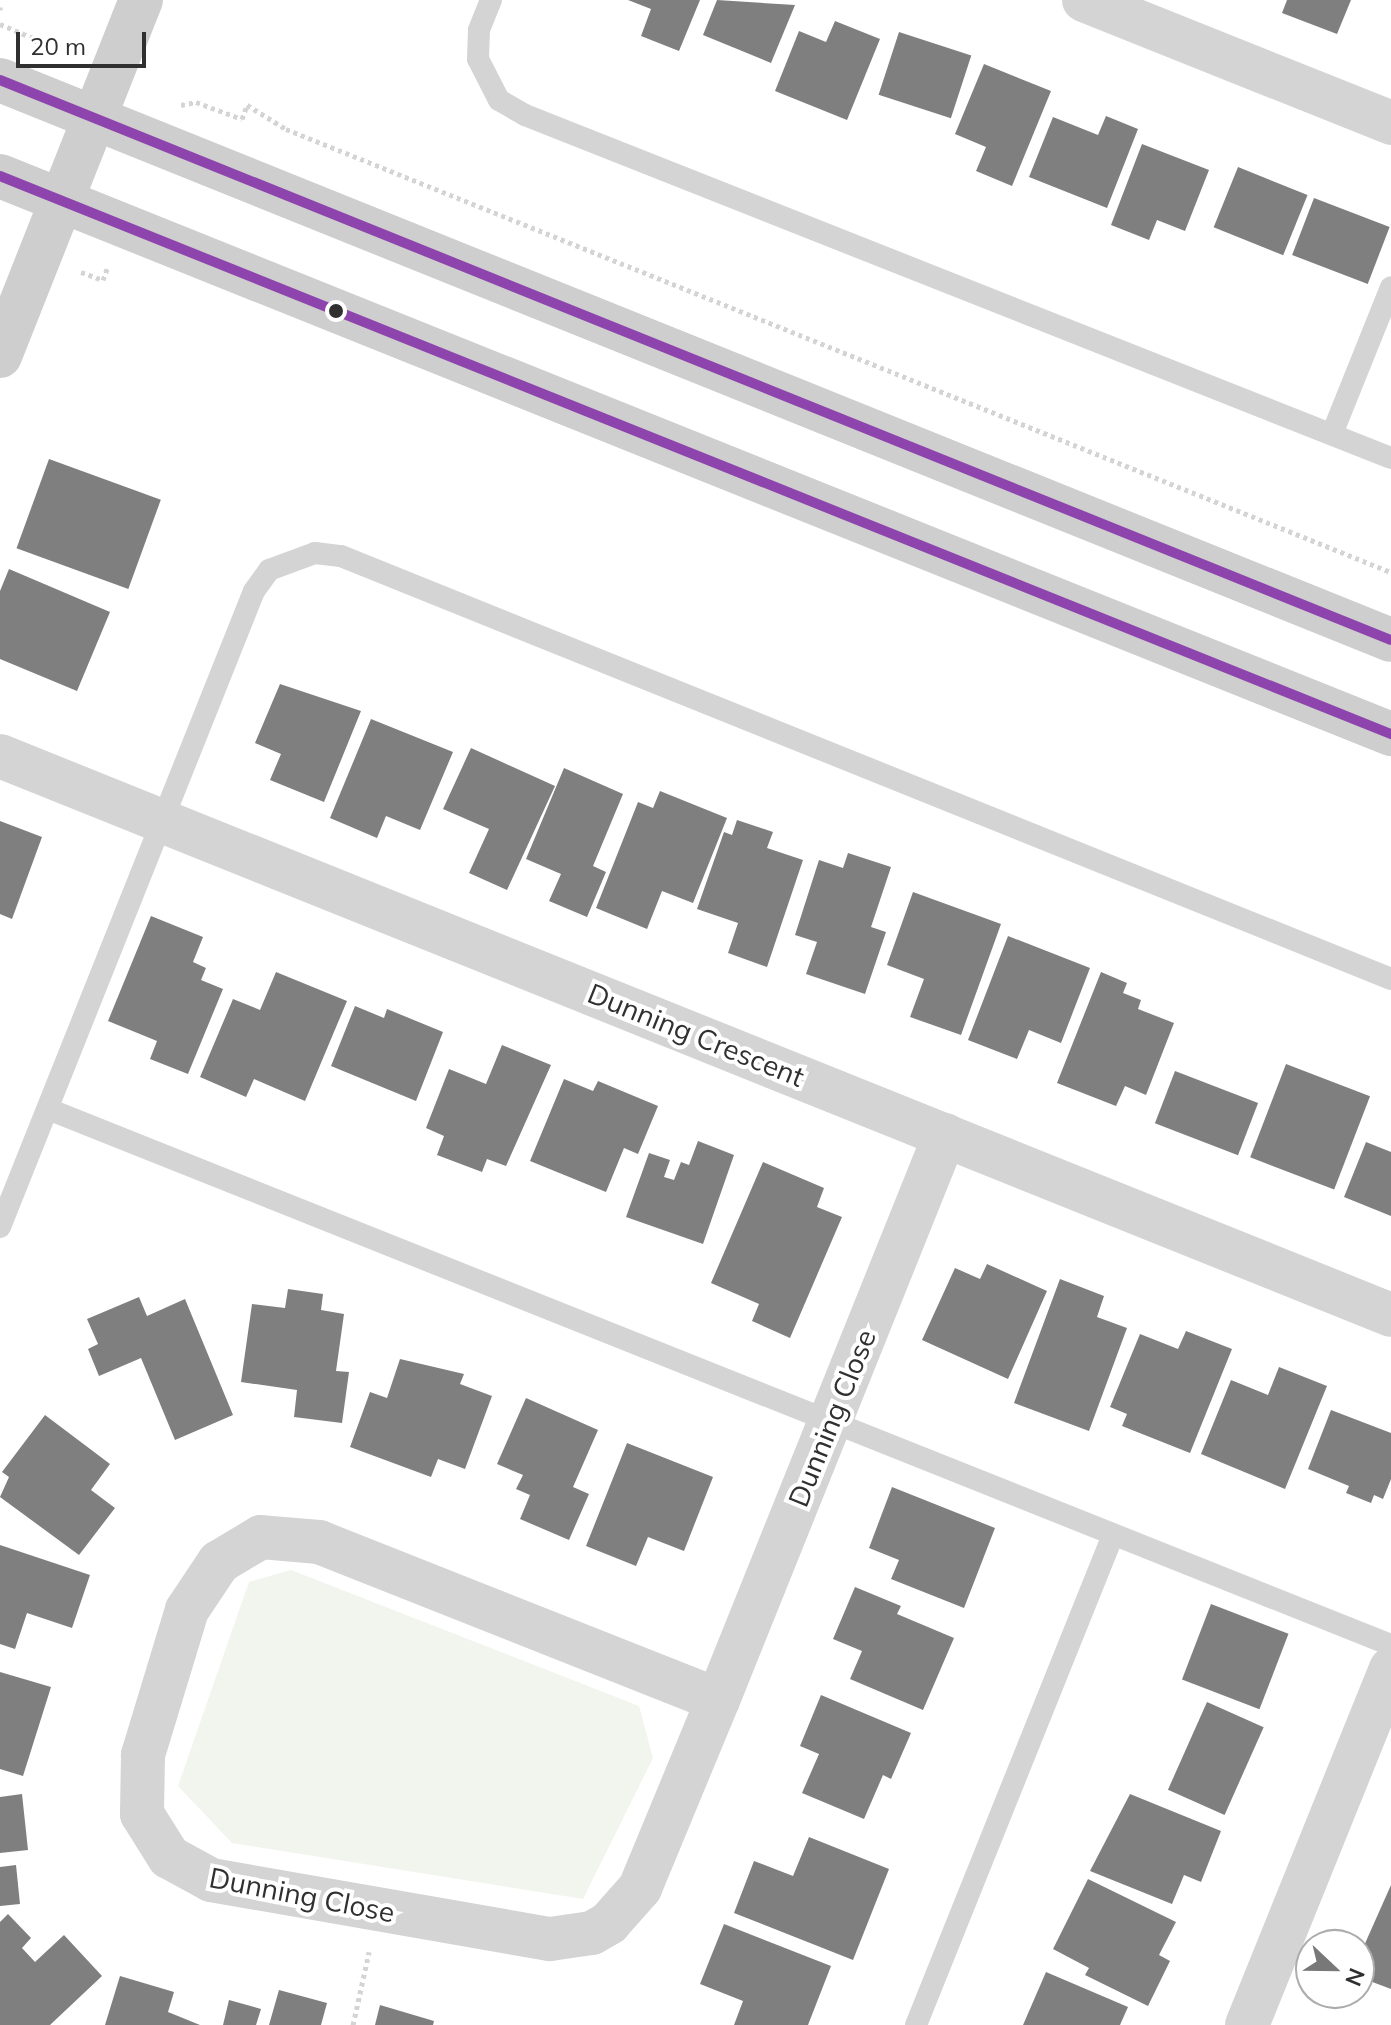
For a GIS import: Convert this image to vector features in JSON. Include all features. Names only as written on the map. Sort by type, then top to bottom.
[{"type":"main road","points":[[0,356],[141,0]]},
{"type":"main road","points":[[0,80],[1391,640]]},
{"type":"main road","points":[[0,176],[1391,734]]},
{"type":"street","points":[[1084,0],[1170,16],[1391,123]]},
{"type":"street","name":"Dunning Crescent","points":[[0,756],[1391,1315]]},
{"type":"street","name":"Dunning Close","points":[[718,1700],[319,1542],[261,1537],[219,1562],[187,1610],[143,1755],[142,1814],[169,1857],[211,1880],[550,1939],[574,1938],[609,1923],[640,1888],[718,1700],[945,1135]]},
{"type":"street","points":[[1247,2025],[1391,1669]]},
{"type":"lane","points":[[491,0],[479,30],[478,59],[499,100],[525,115],[1391,458]]},
{"type":"lane","points":[[1332,434],[1391,287]]},
{"type":"lane","points":[[0,1227],[254,591],[269,570],[315,553],[341,556],[1391,979]]},
{"type":"lane","points":[[48,1109],[1391,1645]]},
{"type":"lane","points":[[916,2025],[1113,1535]]},
{"type":"path","points":[[0,24],[37,46]]},
{"type":"path","points":[[184,105],[196,102],[242,119],[247,105],[301,135],[1391,572]]},
{"type":"path","points":[[353,2025],[370,1947]]},
{"type":"shaded area","points":[[291,1570],[639,1706],[653,1758],[583,1899],[232,1843],[178,1786],[249,1582]]},
{"type":"building","points":[[628,0],[700,0],[679,51],[641,36],[651,9]]},
{"type":"building","points":[[717,0],[795,5],[771,63],[703,35]]},
{"type":"building","points":[[1287,0],[1351,0],[1337,34],[1282,13]]},
{"type":"building","points":[[835,21],[880,39],[847,120],[775,91],[799,31],[826,42]]},
{"type":"building","points":[[899,32],[971,55],[951,118],[879,95]]},
{"type":"building","points":[[984,64],[1051,91],[1012,186],[976,171],[986,147],[955,134]]},
{"type":"building","points":[[1106,116],[1138,129],[1107,208],[1029,177],[1053,117],[1098,135]]},
{"type":"building","points":[[1142,144],[1209,170],[1185,231],[1157,220],[1149,240],[1111,225]]},
{"type":"building","points":[[1238,167],[1308,195],[1283,255],[1214,227]]},
{"type":"building","points":[[1314,198],[1390,227],[1368,284],[1292,255]]},
{"type":"building","points":[[49,459],[161,500],[128,589],[17,548]]},
{"type":"building","points":[[9,569],[110,612],[77,691],[0,659],[0,591]]},
{"type":"building","points":[[280,684],[361,711],[324,802],[270,780],[281,754],[255,743]]},
{"type":"building","points":[[371,719],[453,752],[420,830],[386,816],[377,838],[330,818]]},
{"type":"building","points":[[471,748],[555,786],[507,890],[469,873],[489,829],[443,809]]},
{"type":"building","points":[[564,768],[623,794],[593,866],[606,872],[587,917],[549,901],[561,874],[526,859]]},
{"type":"building","points":[[660,791],[727,818],[693,903],[662,891],[647,929],[596,908],[638,802],[653,808]]},
{"type":"building","points":[[737,820],[773,832],[767,848],[803,860],[767,967],[728,953],[738,923],[697,909],[724,832],[732,835]]},
{"type":"building","points":[[0,821],[42,837],[12,919],[0,914]]},
{"type":"building","points":[[848,853],[891,867],[871,927],[886,932],[865,994],[806,974],[817,942],[795,935],[819,860],[843,868]]},
{"type":"building","points":[[913,892],[1001,924],[961,1035],[910,1017],[924,979],[887,965]]},
{"type":"building","points":[[151,916],[203,937],[193,962],[206,968],[201,980],[223,989],[188,1074],[150,1059],[157,1041],[108,1021]]},
{"type":"building","points":[[1008,936],[1090,968],[1061,1043],[1029,1030],[1017,1059],[968,1040]]},
{"type":"building","points":[[276,972],[347,1001],[305,1101],[254,1079],[246,1097],[200,1077],[233,999],[260,1010]]},
{"type":"building","points":[[1101,972],[1127,983],[1123,993],[1141,1000],[1138,1009],[1174,1023],[1146,1095],[1125,1086],[1116,1106],[1057,1083]]},
{"type":"building","points":[[355,1006],[384,1018],[387,1009],[443,1032],[416,1101],[331,1066]]},
{"type":"building","points":[[502,1045],[551,1065],[506,1166],[487,1159],[482,1172],[437,1155],[444,1136],[426,1128],[449,1069],[486,1084]]},
{"type":"building","points":[[1286,1064],[1370,1096],[1334,1190],[1250,1157]]},
{"type":"building","points":[[1175,1071],[1258,1103],[1238,1155],[1155,1123]]},
{"type":"building","points":[[564,1079],[593,1091],[598,1081],[658,1106],[638,1154],[624,1148],[606,1192],[530,1161]]},
{"type":"building","points":[[698,1141],[734,1155],[703,1244],[626,1217],[649,1153],[670,1160],[664,1177],[674,1180],[681,1162],[689,1165]]},
{"type":"building","points":[[1366,1142],[1391,1152],[1391,1216],[1344,1197]]},
{"type":"building","points":[[763,1162],[824,1188],[817,1207],[842,1217],[790,1338],[752,1321],[759,1304],[711,1283]]},
{"type":"building","points":[[987,1264],[1047,1291],[1008,1379],[922,1340],[955,1268],[980,1279]]},
{"type":"building","points":[[1060,1279],[1104,1296],[1097,1317],[1127,1328],[1089,1431],[1014,1403]]},
{"type":"building","points":[[288,1289],[323,1294],[321,1310],[344,1314],[336,1371],[349,1372],[342,1423],[294,1417],[297,1390],[241,1382],[252,1304],[285,1308]]},
{"type":"building","points":[[139,1297],[147,1316],[185,1299],[233,1415],[175,1440],[141,1358],[99,1376],[88,1349],[98,1344],[87,1319]]},
{"type":"building","points":[[1186,1331],[1232,1349],[1190,1453],[1122,1426],[1127,1414],[1110,1407],[1140,1334],[1178,1349]]},
{"type":"building","points":[[400,1359],[464,1374],[460,1384],[492,1396],[465,1469],[438,1459],[431,1477],[350,1447],[370,1392],[387,1398]]},
{"type":"building","points":[[1279,1367],[1327,1386],[1285,1489],[1201,1454],[1231,1380],[1268,1395]]},
{"type":"building","points":[[526,1398],[598,1430],[573,1487],[589,1494],[569,1540],[520,1519],[530,1495],[516,1489],[523,1475],[497,1464]]},
{"type":"building","points":[[1331,1410],[1391,1433],[1391,1479],[1383,1499],[1374,1495],[1371,1503],[1346,1493],[1349,1486],[1308,1469]]},
{"type":"building","points":[[45,1415],[110,1464],[91,1490],[115,1508],[79,1555],[0,1497],[9,1477],[2,1472]]},
{"type":"building","points":[[627,1443],[713,1477],[684,1551],[648,1537],[636,1566],[586,1546]]},
{"type":"building","points":[[892,1487],[995,1528],[964,1608],[891,1579],[899,1560],[869,1548]]},
{"type":"building","points":[[0,1545],[90,1575],[72,1628],[27,1613],[15,1649],[0,1644]]},
{"type":"building","points":[[855,1587],[901,1606],[897,1614],[954,1638],[923,1710],[850,1679],[862,1651],[833,1639]]},
{"type":"building","points":[[1211,1604],[1288,1634],[1259,1709],[1182,1680]]},
{"type":"building","points":[[0,1672],[51,1687],[23,1776],[0,1769]]},
{"type":"building","points":[[821,1695],[911,1733],[891,1779],[883,1775],[864,1819],[802,1793],[819,1754],[800,1746]]},
{"type":"building","points":[[1207,1702],[1264,1727],[1225,1815],[1168,1790]]},
{"type":"building","points":[[22,1794],[28,1850],[0,1853],[0,1797]]},
{"type":"building","points":[[1130,1794],[1221,1831],[1201,1882],[1184,1875],[1172,1904],[1090,1871]]},
{"type":"building","points":[[809,1837],[889,1869],[853,1960],[734,1913],[754,1861],[793,1876]]},
{"type":"building","points":[[16,1865],[20,1904],[0,1906],[0,1867]]},
{"type":"building","points":[[1088,1879],[1176,1922],[1159,1955],[1170,1961],[1148,2006],[1085,1975],[1089,1968],[1053,1949]]},
{"type":"building","points":[[1391,1885],[1391,1989],[1375,1983],[1375,1929],[1371,1929]]},
{"type":"building","points":[[8,1914],[31,1938],[22,1948],[35,1962],[64,1935],[102,1976],[50,2025],[0,2025],[0,1922]]},
{"type":"building","points":[[724,1924],[831,1966],[808,2025],[734,2025],[743,2001],[700,1984]]},
{"type":"building","points":[[1046,1972],[1128,2007],[1120,2025],[1023,2025]]},
{"type":"building","points":[[120,1976],[174,1992],[168,2012],[200,2025],[105,2025]]},
{"type":"building","points":[[279,1990],[327,2003],[321,2025],[269,2025]]},
{"type":"building","points":[[229,2000],[261,2009],[256,2025],[223,2025]]},
{"type":"building","points":[[380,2005],[434,2021],[433,2025],[375,2025]]},
{"type":"transit line","points":[[0,80],[1391,640]]},
{"type":"transit line","points":[[0,176],[1391,734]]}]
